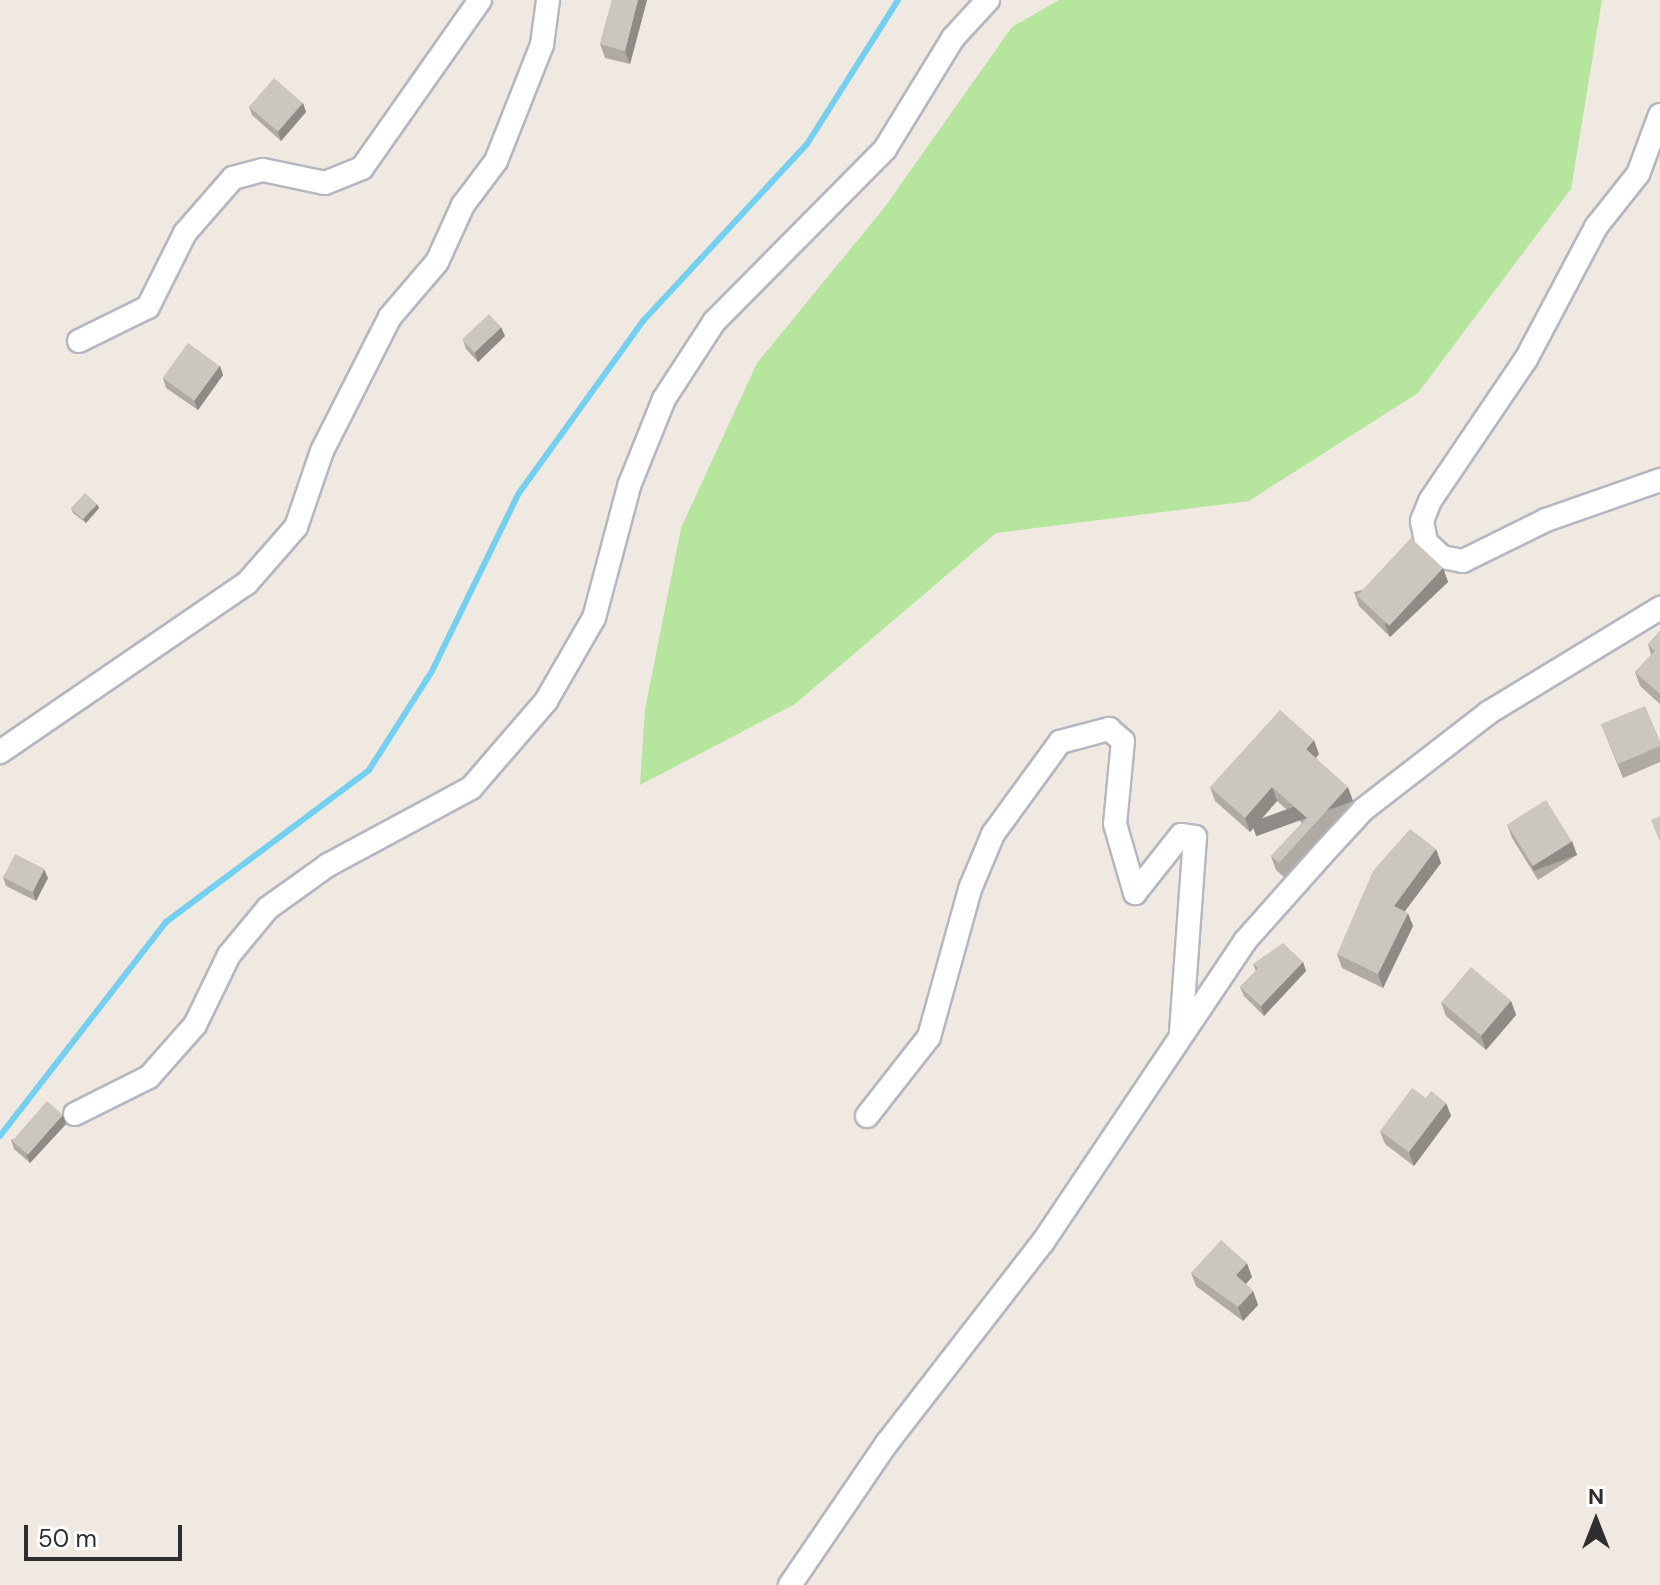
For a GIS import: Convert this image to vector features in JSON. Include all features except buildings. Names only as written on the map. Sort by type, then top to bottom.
[{"type":"street","points":[[79,341],[148,307],[185,233],[233,178],[263,170],[325,183],[362,168],[480,0]]},
{"type":"street","points":[[0,752],[247,583],[296,527],[322,451],[390,317],[437,262],[463,205],[496,161],[542,45],[548,0]]},
{"type":"street","points":[[75,1114],[149,1077],[195,1025],[229,955],[268,908],[328,865],[471,788],[546,701],[594,618],[629,486],[664,399],[714,322],[885,149],[953,38],[988,0]]},
{"type":"street","points":[[1660,115],[1638,174],[1596,227],[1526,359],[1430,501],[1422,521],[1426,542],[1442,557],[1463,561],[1546,520],[1660,480]]},
{"type":"street","points":[[790,1585],[887,1443],[1043,1242],[1245,941],[1364,809],[1488,713],[1660,608]]},
{"type":"street","points":[[867,1116],[929,1037],[970,889],[993,834],[1060,742],[1109,729],[1123,741],[1115,824],[1135,893],[1181,835],[1195,837],[1181,1035]]},
{"type":"green space","points":[[1059,0],[1602,0],[1571,189],[1418,393],[1249,501],[996,533],[795,704],[640,785],[645,709],[681,528],[757,363],[884,208],[1012,27]]},
{"type":"waterway","points":[[0,1136],[166,922],[369,770],[432,671],[519,493],[643,321],[807,144],[898,0]]}]
